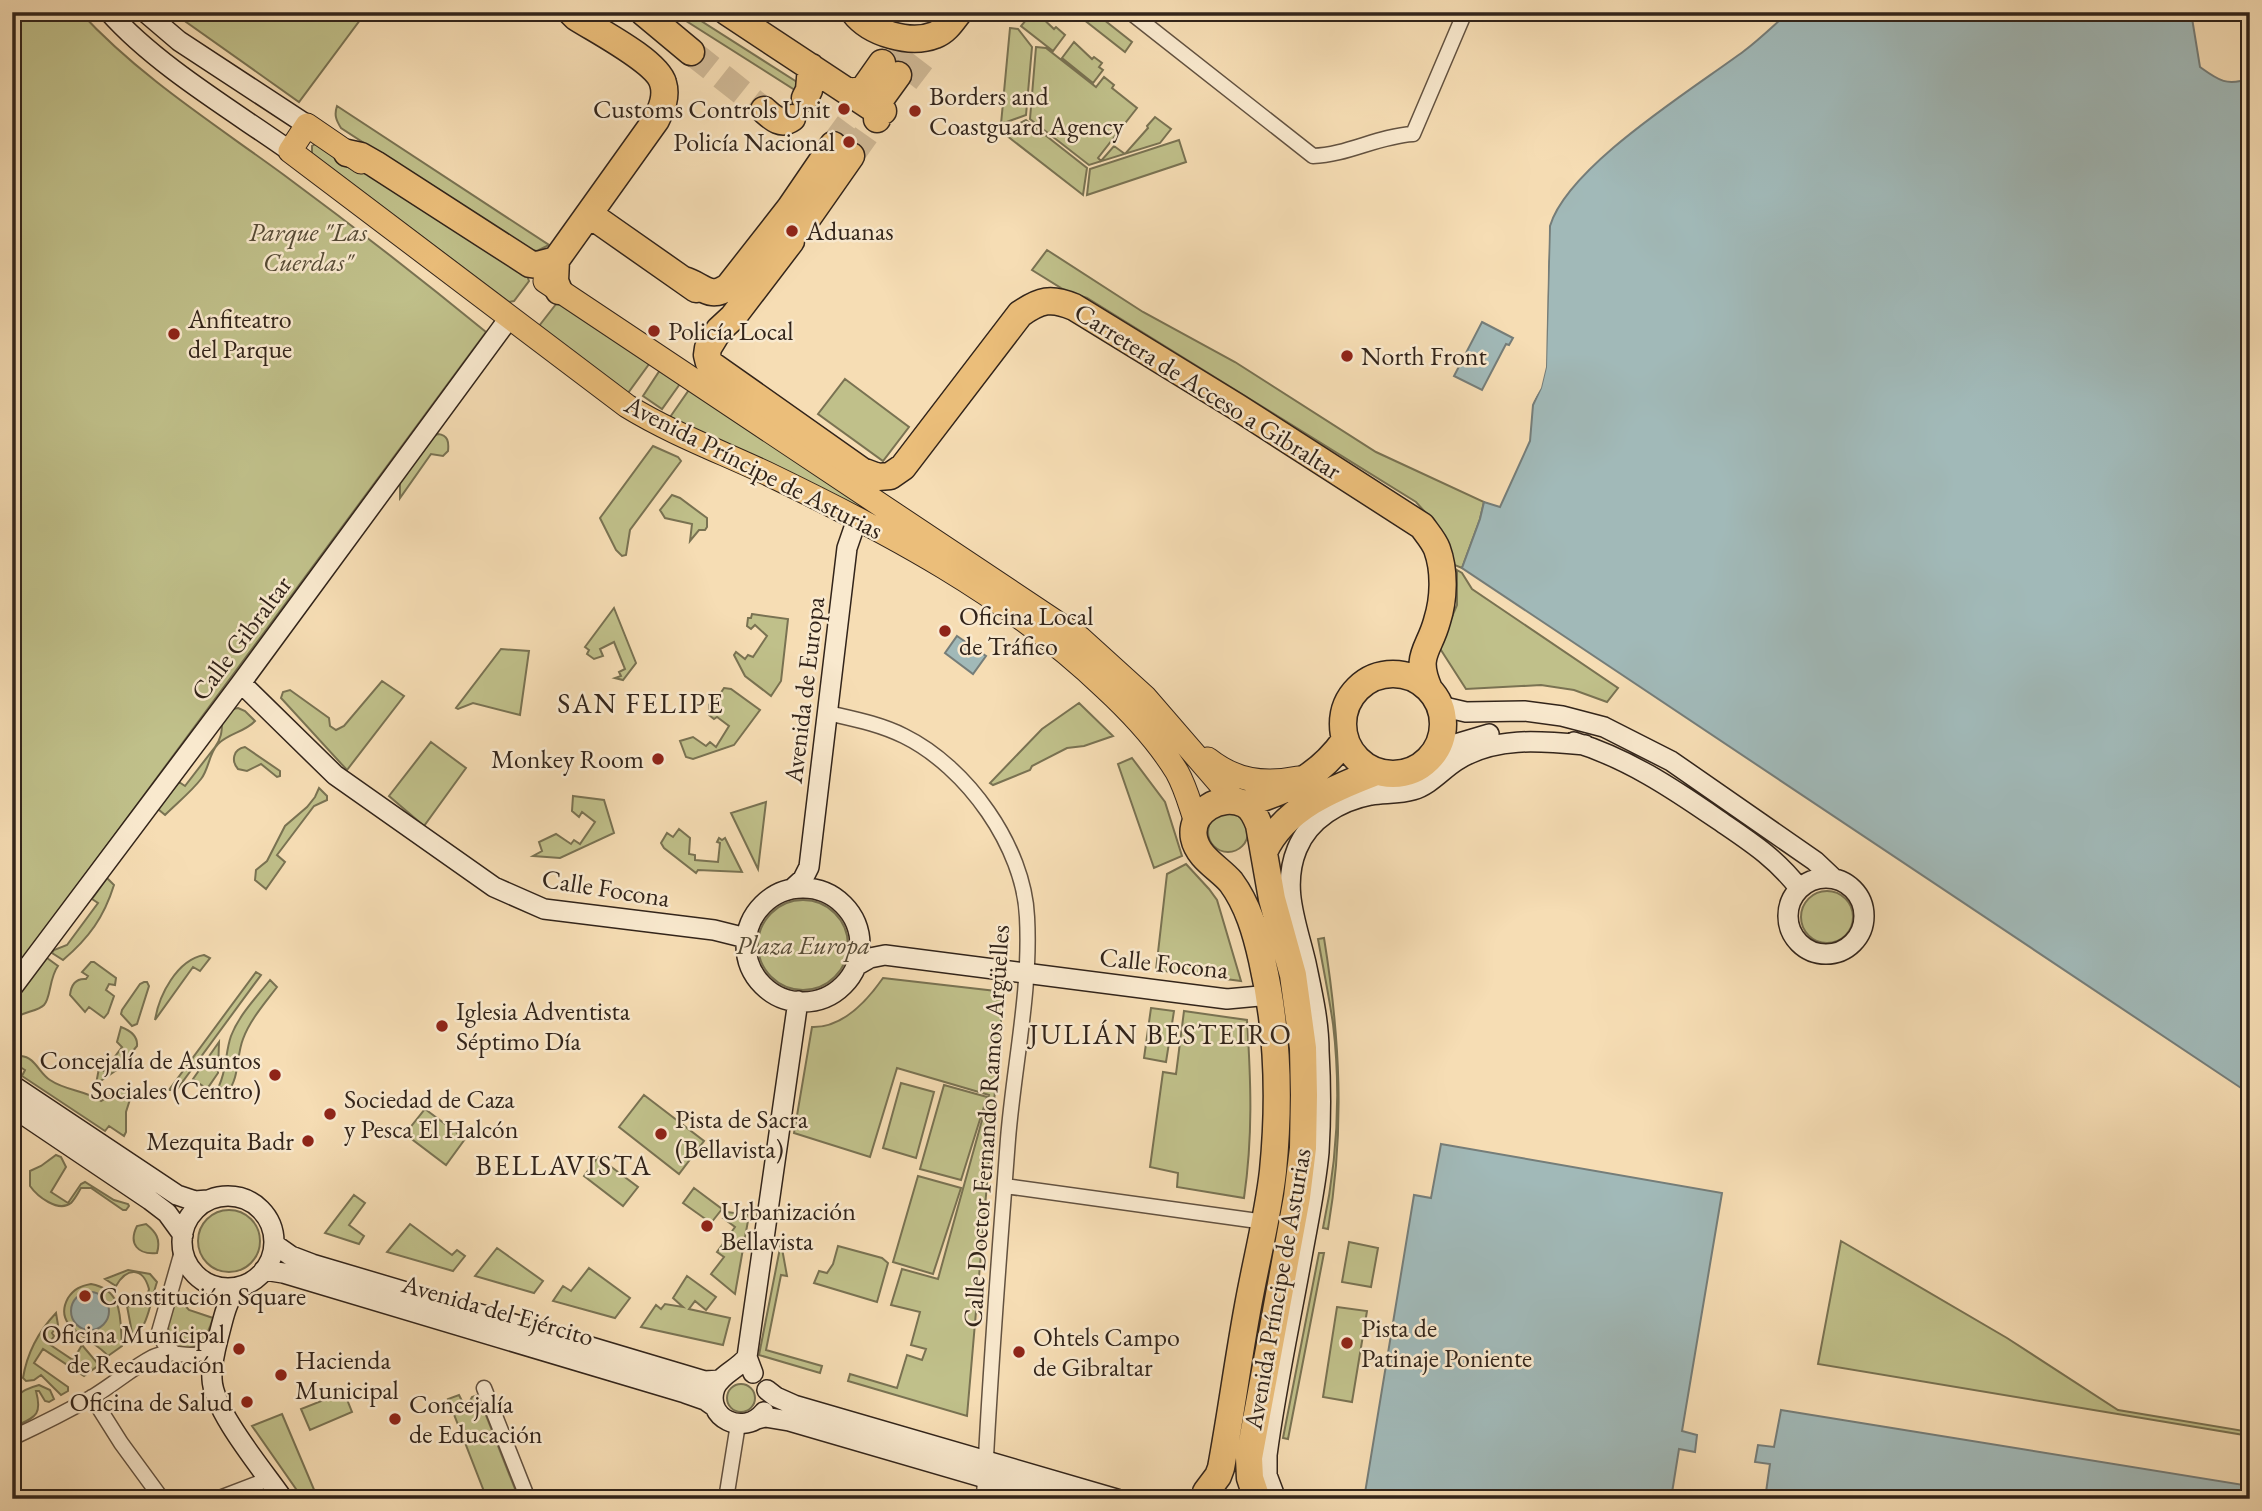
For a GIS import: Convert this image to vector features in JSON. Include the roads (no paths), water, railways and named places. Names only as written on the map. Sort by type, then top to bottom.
[{"type":"highway","points":[[559,291],[555,281],[556,260],[656,120],[664,104],[663,82],[659,73],[645,60],[571,12]]},
{"type":"highway","points":[[643,12],[691,51]]},
{"type":"highway","points":[[727,12],[868,107]]},
{"type":"highway","points":[[863,20],[913,49]]},
{"type":"highway","points":[[868,107],[913,49]]},
{"type":"highway","points":[[868,107],[863,90],[913,49]]},
{"type":"highway","points":[[764,110],[780,122],[787,122],[809,90],[811,67]]},
{"type":"highway","points":[[589,214],[684,280],[721,319],[792,235],[842,150],[790,208],[729,286],[714,293],[684,280]]},
{"type":"highway","points":[[347,152],[375,164],[530,264],[556,260]]},
{"type":"highway","name":"Carretera de Acceso a Gibraltar","points":[[721,319],[708,348],[709,363],[862,471],[878,477],[890,476],[904,467],[1020,314],[1035,303],[1048,301],[1074,307],[1249,414],[1422,526],[1437,548],[1443,576],[1437,622],[1423,653],[1424,679],[1434,697]]},
{"type":"highway","points":[[1381,675],[1408,676],[1434,697],[1443,730],[1434,753],[1425,763],[1402,774],[1389,774],[1376,772],[1357,760],[1345,740],[1343,717],[1347,702],[1367,680],[1381,675]]},
{"type":"highway","points":[[1196,822],[1212,804],[1221,801],[1240,803],[1293,787],[1325,765],[1345,740]]},
{"type":"highway","points":[[1264,852],[1274,834],[1289,817],[1336,789],[1376,772]]},
{"type":"highway","name":"Avenida Príncipe de Asturias","points":[[1240,803],[1254,813],[1259,825],[1272,899],[1293,975],[1303,1048],[1304,1095],[1303,1148],[1297,1197],[1249,1458],[1254,1499]]},
{"type":"highway","name":"Avenida Príncipe de Asturias","points":[[1196,822],[1194,837],[1202,854],[1230,881],[1249,913],[1260,949],[1270,995],[1277,1095],[1273,1171],[1221,1468],[1218,1476],[1198,1497]]},
{"type":"highway","points":[[1198,1497],[1226,1488],[1254,1499]]},
{"type":"main road","points":[[290,151],[307,125]]},
{"type":"main road","name":"Avenida Príncipe de Asturias","points":[[307,125],[1080,638],[1145,697],[1240,803]]},
{"type":"main road","name":"Avenida Príncipe de Asturias","points":[[290,151],[628,406],[658,425],[769,475],[857,519],[990,597],[1045,636],[1091,674],[1160,747],[1178,774],[1196,822]]},
{"type":"main road","points":[[1180,737],[1213,763],[1245,780],[1273,782],[1311,776]]},
{"type":"street","name":"Avenida Príncipe de Asturias","points":[[109,12],[167,64],[290,151]]},
{"type":"street","name":"Avenida Príncipe de Asturias","points":[[145,12],[178,41],[307,125]]},
{"type":"street","points":[[1130,12],[1312,156],[1327,155],[1379,139],[1413,134],[1465,12]]},
{"type":"street","name":"Calle Gibraltar","points":[[12,988],[241,683],[510,317]]},
{"type":"street","name":"Avenida de Europa","points":[[809,867],[848,548],[857,519]]},
{"type":"street","name":"Calle Focona","points":[[241,683],[335,775],[494,887],[544,909],[701,929],[747,938]]},
{"type":"street","points":[[1434,697],[1466,712],[1524,711],[1562,716],[1604,727],[1671,761],[1815,861],[1833,878],[1853,888],[1860,897],[1865,918],[1857,939],[1850,947],[1840,952],[1813,952],[1797,941],[1793,934],[1788,920],[1788,908],[1799,888],[1810,881],[1833,878]]},
{"type":"street","name":"Calle Doctor Fernando Ramos Argüelles","points":[[828,713],[876,724],[905,736],[930,753],[977,795],[1004,839],[1020,879],[1027,916],[1026,973],[1004,1186],[984,1499]]},
{"type":"street","points":[[1434,753],[1497,732],[1522,731],[1559,737],[1585,745],[1642,770],[1673,789],[1758,847],[1783,867],[1799,888]]},
{"type":"street","points":[[1276,1499],[1267,1475],[1267,1454],[1319,1153],[1319,1046],[1314,997],[1289,892],[1290,873],[1298,847],[1314,825],[1335,807],[1370,796],[1415,790],[1479,749],[1497,744],[1521,743],[1585,745]]},
{"type":"street","points":[[792,889],[803,879],[809,867]]},
{"type":"street","points":[[809,867],[812,879],[822,891]]},
{"type":"street","points":[[806,888],[822,891],[848,910],[856,923],[859,954],[856,966],[833,994],[810,1001],[783,998],[770,991],[751,967],[746,951],[750,924],[763,905],[779,893],[806,888]]},
{"type":"street","name":"Calle Focona","points":[[859,936],[873,949],[885,955]]},
{"type":"street","name":"Calle Focona","points":[[856,966],[870,958],[885,955],[1227,999],[1270,995]]},
{"type":"street","points":[[726,1499],[748,1422],[766,1406],[767,1390],[750,1365],[798,1001]]},
{"type":"street","points":[[12,1085],[177,1195],[191,1201],[222,1196],[238,1197],[257,1206],[270,1223],[274,1244],[264,1270],[251,1282],[239,1287],[217,1287],[201,1280],[188,1264],[183,1242],[167,1213],[12,1107]]},
{"type":"street","points":[[1004,1186],[1265,1222]]},
{"type":"street","points":[[173,1352],[164,1343],[159,1332],[189,1217],[208,1200]]},
{"type":"street","name":"Avenida del Ejército","points":[[274,1244],[291,1256],[312,1264],[705,1381],[725,1376]]},
{"type":"street","name":"Avenida del Ejército","points":[[264,1270],[283,1273],[685,1392],[715,1407]]},
{"type":"street","points":[[239,1287],[229,1302],[218,1337],[212,1381],[224,1415],[283,1499]]},
{"type":"street","points":[[12,1438],[92,1397],[142,1363],[173,1352],[195,1356],[208,1350],[218,1337]]},
{"type":"street","points":[[750,1365],[725,1376],[714,1393],[715,1407],[724,1419],[748,1422],[765,1417],[789,1421],[1117,1499]]},
{"type":"street","points":[[484,1388],[528,1499]]},
{"type":"street","points":[[767,1390],[794,1405],[985,1469],[1028,1490],[1057,1499]]},
{"type":"street","points":[[92,1397],[121,1443],[162,1499]]},
{"type":"street","points":[[217,1499],[269,1479]]},
{"type":"street","points":[[1000,1499],[1008,1492],[1028,1490]]},
{"type":"water","points":[[1789,12],[2191,12],[2200,67],[2223,81],[2235,82],[2250,78],[2250,1094],[1462,568],[1484,502],[1500,507],[1530,441],[1533,405],[1546,367],[1550,226],[1561,203],[1606,154],[1665,107],[1750,46]]},
{"type":"water","points":[[1482,322],[1513,338],[1509,345],[1506,344],[1482,390],[1454,376]]},
{"type":"water","points":[[957,636],[986,656],[973,674],[945,653]]},
{"type":"water","points":[[1441,1144],[1722,1193],[1682,1431],[1697,1435],[1695,1452],[1679,1449],[1671,1499],[1364,1499],[1414,1195],[1431,1198]]},
{"type":"water","points":[[90,1292],[103,1298],[109,1311],[103,1324],[90,1330],[77,1324],[71,1311],[77,1298]]},
{"type":"water","points":[[1781,1410],[2250,1486],[2250,1499],[1765,1499],[1770,1464],[1755,1462],[1758,1445],[1774,1447]]},
{"type":"tunnel","points":[[890,69],[909,45]]},
{"type":"tunnel","points":[[691,52],[764,110]]},
{"type":"tunnel","points":[[906,81],[926,55]]},
{"type":"tunnel","points":[[833,145],[860,108]]},
{"type":"tunnel","points":[[851,156],[877,119]]},
{"type":"place","name":"Customs Controls Unit","points":[[844,109]]},
{"type":"place","name":"Borders and Coastguard Agency","points":[[915,111]]},
{"type":"place","name":"Policía Nacional","points":[[849,142]]},
{"type":"place","name":"Aduanas","points":[[792,231]]},
{"type":"place","name":"Policía Local","points":[[654,331]]},
{"type":"place","name":"Anfiteatro del Parque","points":[[174,334]]},
{"type":"place","name":"North Front","points":[[1347,356]]},
{"type":"place","name":"Oficina Local de Tráfico","points":[[945,631]]},
{"type":"place","name":"Monkey Room","points":[[658,759]]},
{"type":"place","name":"Iglesia Adventista Séptimo Día","points":[[442,1026]]},
{"type":"place","name":"Concejalía de Asuntos Sociales (Centro)","points":[[275,1075]]},
{"type":"place","name":"Sociedad de Caza y Pesca El Halcón","points":[[330,1114]]},
{"type":"place","name":"Pista de Sacra (Bellavista)","points":[[661,1134]]},
{"type":"place","name":"Mezquita Badr","points":[[308,1141]]},
{"type":"place","name":"Urbanización Bellavista","points":[[707,1226]]},
{"type":"place","name":"Constitución Square","points":[[85,1296]]},
{"type":"place","name":"Pista de Patinaje Poniente","points":[[1347,1343]]},
{"type":"place","name":"Oficina Municipal de Recaudación","points":[[239,1349]]},
{"type":"place","name":"Ohtels Campo de Gibraltar","points":[[1019,1352]]},
{"type":"place","name":"Hacienda Municipal","points":[[281,1375]]},
{"type":"place","name":"Oficina de Salud","points":[[247,1402]]},
{"type":"place","name":"Concejalía de Educación","points":[[395,1419]]},
{"type":"district","name":"SAN FELIPE","points":[[641,703]]},
{"type":"district","name":"JULIÁN BESTEIRO","points":[[1161,1034]]},
{"type":"district","name":"BELLAVISTA","points":[[564,1165]]},
{"type":"park label","name":"Parque \"Las Cuerdas\"","points":[[308,247]]},
{"type":"park label","name":"Plaza Europa","points":[[803,945]]}]
